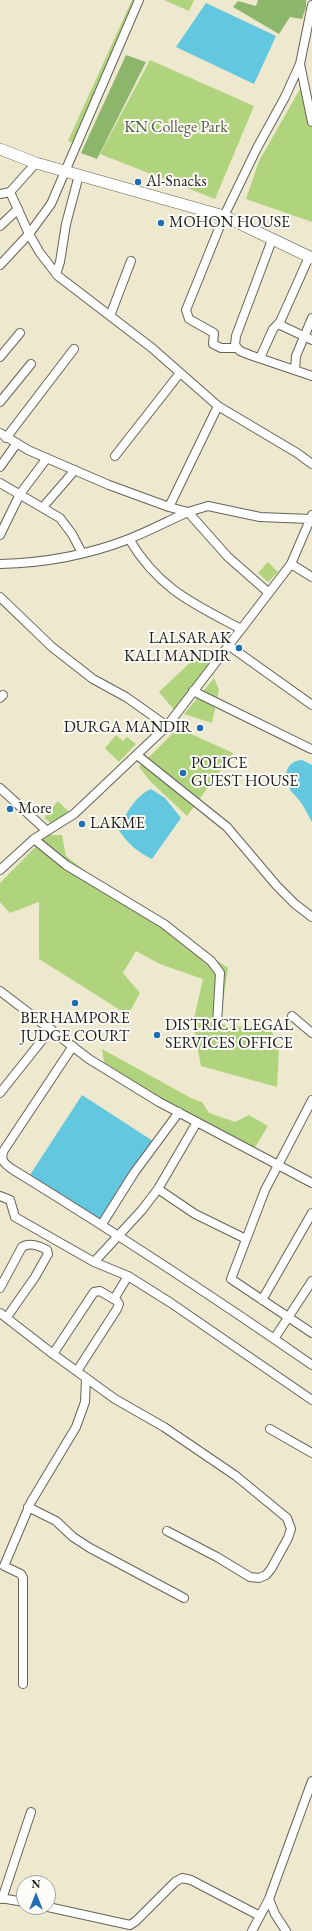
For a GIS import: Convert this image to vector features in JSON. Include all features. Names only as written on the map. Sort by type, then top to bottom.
[{"type":"street","points":[[0,265],[29,234],[51,204],[139,0]]},
{"type":"street","points":[[311,374],[260,358],[237,348],[221,348],[213,344],[214,336],[212,331],[188,319],[186,310],[224,216],[257,148],[285,97],[300,64],[312,5]]},
{"type":"street","points":[[300,64],[312,122]]},
{"type":"street","points":[[0,149],[36,163],[224,216],[310,258],[278,324],[273,329],[260,358]]},
{"type":"street","points":[[0,194],[10,192],[36,163]]},
{"type":"street","points":[[56,274],[60,262],[66,224],[79,175]]},
{"type":"street","points":[[10,192],[29,234],[56,274],[148,344],[218,406],[297,453],[312,464]]},
{"type":"street","points":[[0,226],[18,209]]},
{"type":"street","points":[[237,348],[235,341],[236,336],[272,240]]},
{"type":"street","points":[[110,316],[131,261]]},
{"type":"street","points":[[295,370],[296,356],[303,336],[312,318]]},
{"type":"street","points":[[278,324],[312,340]]},
{"type":"street","points":[[0,357],[20,333]]},
{"type":"street","points":[[74,349],[3,435],[47,458],[75,470],[169,507],[188,512],[228,557],[269,593]]},
{"type":"street","points":[[0,402],[31,364]]},
{"type":"street","points":[[115,456],[180,373]]},
{"type":"street","points":[[169,507],[218,406]]},
{"type":"street","points":[[0,467],[17,443]]},
{"type":"street","points":[[0,535],[20,494],[47,458]]},
{"type":"street","points":[[42,507],[75,470]]},
{"type":"street","points":[[0,483],[60,518],[72,534],[82,553]]},
{"type":"street","points":[[0,564],[57,559],[82,553],[130,539],[188,512],[208,506],[260,517],[311,517],[291,564],[167,726],[74,814],[34,839],[0,870]]},
{"type":"street","points":[[130,539],[146,564],[165,584],[192,603],[241,629]]},
{"type":"street","points":[[291,564],[312,577]]},
{"type":"street","points":[[0,597],[64,656],[93,679],[126,697],[167,726]]},
{"type":"street","points":[[228,645],[312,705]]},
{"type":"street","points":[[193,691],[312,749]]},
{"type":"street","points":[[137,754],[227,827],[277,886],[295,904],[312,917]]},
{"type":"street","points":[[0,788],[47,831]]},
{"type":"street","points":[[34,839],[66,865],[164,924],[210,960],[220,973],[217,1024]]},
{"type":"street","points":[[0,991],[89,1059],[197,1122],[312,1182]]},
{"type":"street","points":[[292,1016],[312,1033]]},
{"type":"street","points":[[0,1093],[51,1029]]},
{"type":"street","points":[[73,1046],[1,1158],[12,1169],[119,1235],[312,1366]]},
{"type":"street","points":[[312,1100],[265,1190],[231,1279],[234,1283],[312,1333]]},
{"type":"street","points":[[102,1224],[134,1173],[179,1112]]},
{"type":"street","points":[[94,1262],[101,1252],[135,1220],[158,1189],[197,1122]]},
{"type":"street","points":[[158,1189],[195,1214],[246,1239]]},
{"type":"street","points":[[0,1196],[10,1200],[15,1217],[94,1262],[128,1276],[171,1303],[312,1400]]},
{"type":"street","points":[[262,1300],[312,1213]]},
{"type":"street","points":[[0,1288],[22,1247],[26,1244],[34,1245],[47,1250],[48,1254],[35,1277],[3,1315],[115,1399],[164,1426],[236,1476],[287,1518],[291,1529],[288,1538],[271,1569],[266,1575],[260,1578],[250,1577],[217,1557],[168,1531]]},
{"type":"street","points":[[114,1299],[128,1276]]},
{"type":"street","points":[[274,1339],[312,1281]]},
{"type":"street","points":[[53,1354],[94,1292],[100,1291],[114,1299],[118,1303],[117,1309],[77,1372]]},
{"type":"street","points":[[22,1684],[22,1578],[21,1574],[2,1566],[28,1507],[76,1427],[85,1402],[86,1378]]},
{"type":"street","points":[[270,1429],[312,1453]]},
{"type":"street","points":[[28,1507],[56,1521],[73,1537],[90,1548],[184,1598]]},
{"type":"street","points":[[252,1931],[269,1899],[312,1781]]},
{"type":"street","points":[[16,1901],[1,1898],[31,1812]]},
{"type":"street","points":[[56,1908],[130,1925],[136,1921],[175,1882],[182,1878],[192,1880],[260,1916]]},
{"type":"street","points":[[269,1899],[275,1914],[286,1931]]},
{"type":"green space","points":[[132,0],[140,0],[75,144],[68,141]]},
{"type":"green space","points":[[164,0],[194,0],[189,11]]},
{"type":"green space","points":[[258,0],[306,0],[306,7],[302,19],[290,17],[279,34],[233,7],[238,1],[256,6]]},
{"type":"green space","points":[[126,55],[146,62],[97,159],[81,153]]},
{"type":"green space","name":"KN College Park","points":[[150,60],[254,106],[215,199],[100,154]]},
{"type":"green space","points":[[304,82],[312,117],[312,222],[246,199],[259,161]]},
{"type":"green space","points":[[268,562],[278,572],[268,582],[258,573]]},
{"type":"green space","points":[[196,657],[209,663],[175,711],[159,692]]},
{"type":"green space","points":[[214,678],[219,690],[212,723],[184,714]]},
{"type":"green space","points":[[178,728],[233,753],[187,816],[150,781],[139,767]]},
{"type":"green space","points":[[116,735],[123,741],[127,737],[136,744],[119,762],[105,748]]},
{"type":"green space","points":[[58,801],[70,813],[56,827],[44,818]]},
{"type":"green space","points":[[47,835],[62,835],[66,856],[106,887],[153,915],[228,968],[220,1023],[228,1026],[271,1029],[279,1050],[277,1087],[201,1066],[193,1023],[203,979],[160,964],[136,951],[123,973],[140,993],[128,1015],[39,959],[39,902],[10,913],[0,902],[0,883]]},
{"type":"green space","points":[[102,1049],[191,1098],[202,1102],[209,1113],[235,1122],[249,1115],[268,1126],[254,1149],[160,1099],[104,1062]]},
{"type":"water","points":[[206,3],[276,36],[254,84],[176,47]]},
{"type":"water","points":[[302,760],[312,765],[312,822],[301,802],[290,790],[286,778],[289,766]]},
{"type":"water","points":[[151,789],[165,798],[181,818],[152,859],[133,847],[118,829],[135,801]]},
{"type":"water","points":[[82,1095],[153,1141],[103,1224],[28,1178]]},
{"type":"place","name":"Al-Snacks","points":[[138,182]]},
{"type":"place","name":"MOHON HOUSE","points":[[161,223]]},
{"type":"place","name":"LALSARAK KALI MANDIR","points":[[239,648]]},
{"type":"place","name":"DURGA MANDIR","points":[[200,728]]},
{"type":"place","name":"POLICE GUEST HOUSE","points":[[183,773]]},
{"type":"place","name":"More","points":[[10,809]]},
{"type":"place","name":"LAKME","points":[[82,824]]},
{"type":"place","name":"BERHAMPORE JUDGE COURT","points":[[75,1003]]},
{"type":"place","name":"DISTRICT LEGAL SERVICES OFFICE","points":[[157,1035]]}]
